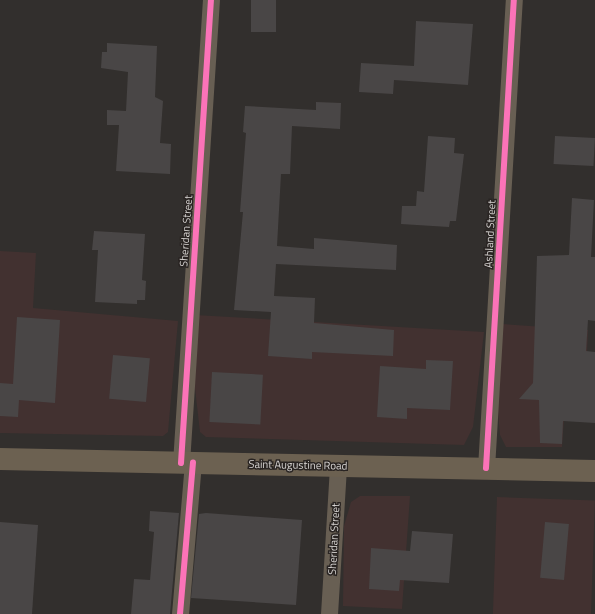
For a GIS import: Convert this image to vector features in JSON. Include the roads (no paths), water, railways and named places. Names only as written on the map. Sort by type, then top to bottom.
[{"type":"main road","name":"Saint Augustine Road","points":[[0,459],[595,471]]},
{"type":"street","name":"Sheridan Street","points":[[180,614],[211,0]]},
{"type":"street","name":"Ashland Street","points":[[486,468],[514,0]]},
{"type":"street","name":"Sheridan Street","points":[[330,614],[338,465]]}]
